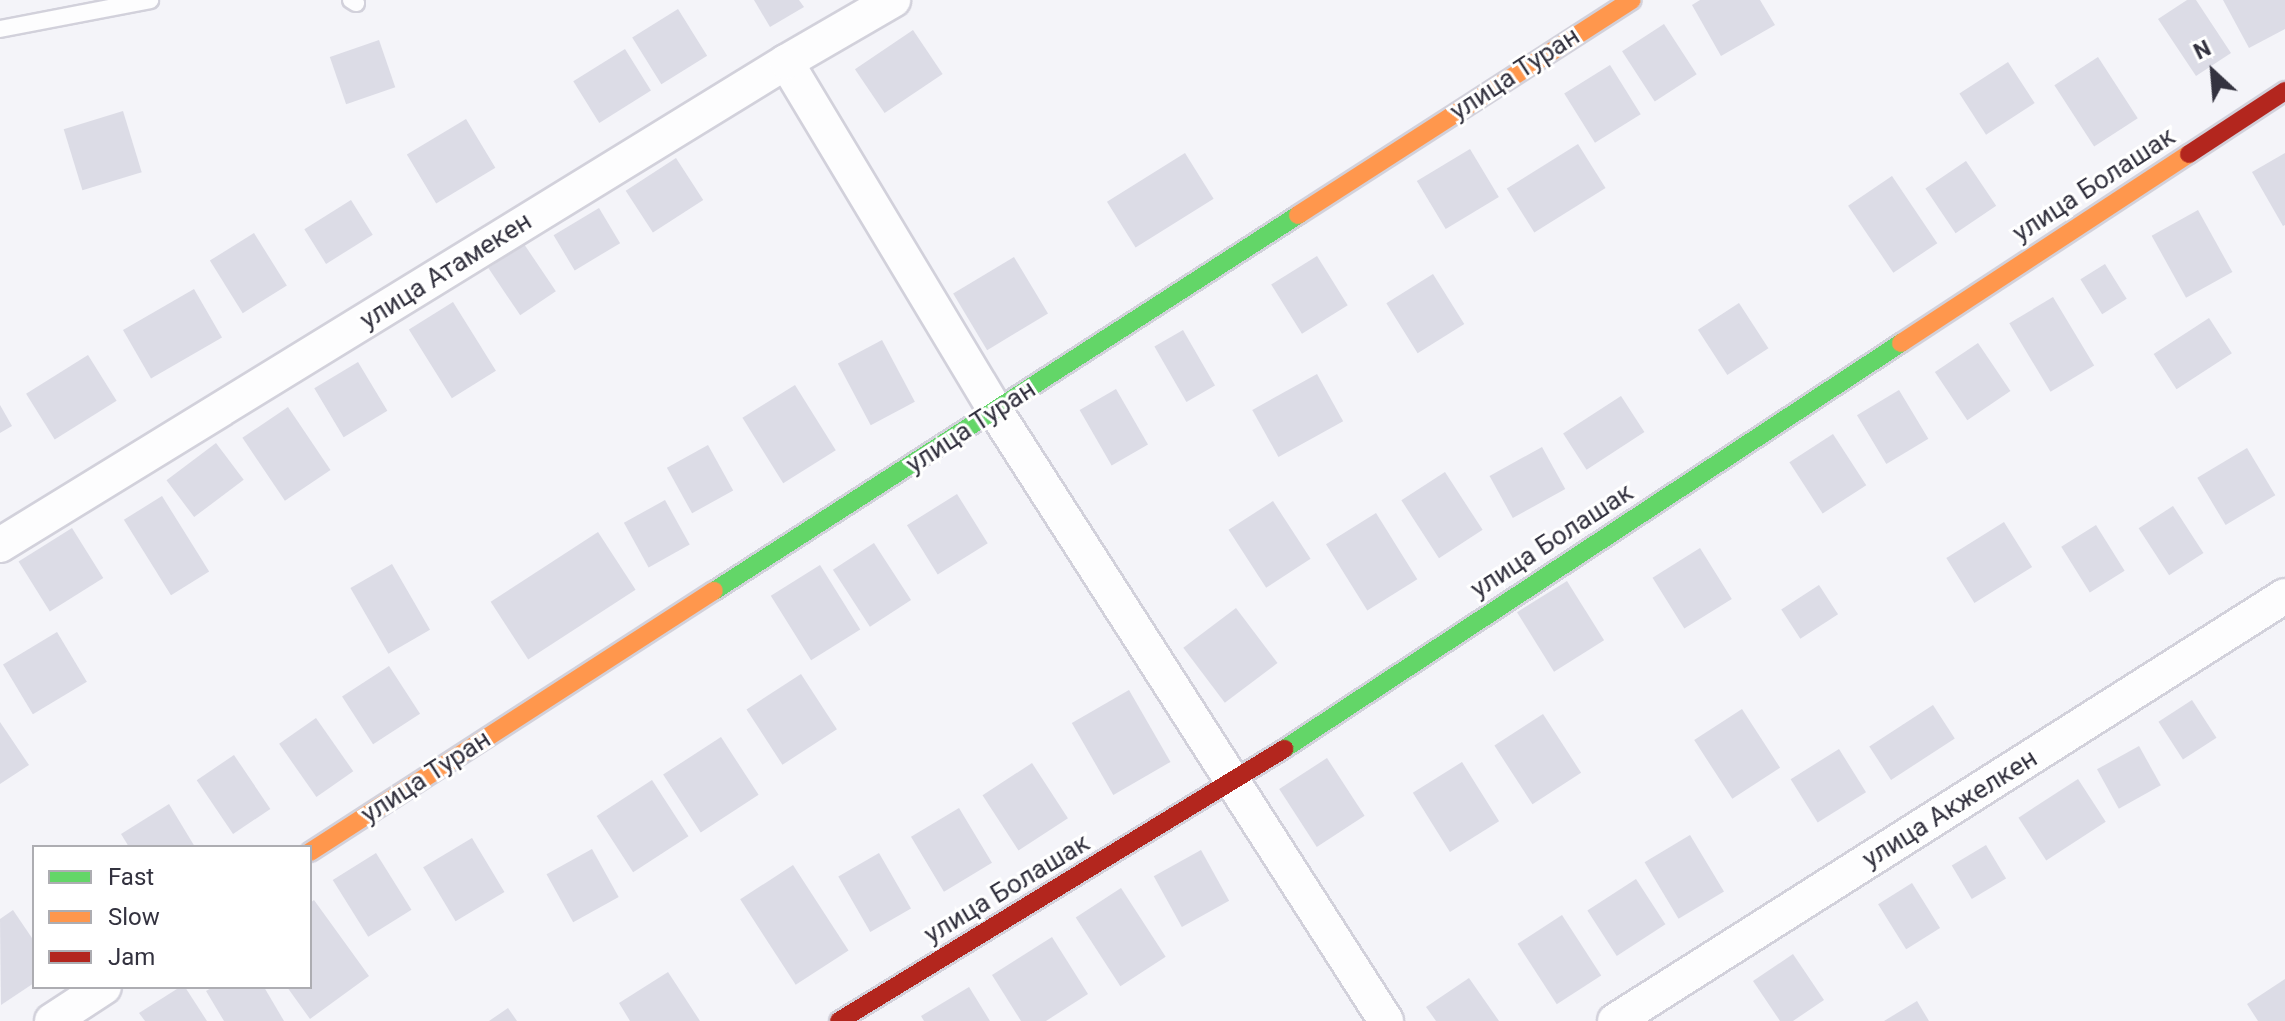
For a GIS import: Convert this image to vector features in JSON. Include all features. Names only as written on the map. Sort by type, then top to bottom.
[{"type":"street","name":"улица Атамекен","points":[[0,545],[786,62],[893,0]]},
{"type":"street","name":"улица Туран","points":[[312,851],[1632,0]]},
{"type":"street","points":[[786,62],[996,412],[1386,1021]]},
{"type":"street","name":"улица Болашак","points":[[839,1021],[1235,781],[2285,91]]},
{"type":"street","name":"улица Акжелкен","points":[[1615,1021],[2285,596]]},
{"type":"street","points":[[52,1021],[101,989]]},
{"type":"lane","points":[[0,29],[150,0]]},
{"type":"building","points":[[754,0],[799,0],[804,7],[770,27]]},
{"type":"building","points":[[1700,0],[1760,0],[1775,25],[1721,56],[1692,5]]},
{"type":"building","points":[[2187,0],[2196,0],[2231,53],[2196,76],[2158,19]]},
{"type":"building","points":[[2223,0],[2285,0],[2285,29],[2249,48]]},
{"type":"building","points":[[678,9],[707,56],[661,84],[632,38]]},
{"type":"building","points":[[1664,24],[1697,74],[1655,102],[1622,51]]},
{"type":"building","points":[[913,30],[943,74],[885,113],[855,69]]},
{"type":"building","points":[[379,40],[395,87],[346,104],[330,57]]},
{"type":"building","points":[[625,49],[651,91],[599,123],[573,81]]},
{"type":"building","points":[[2098,57],[2138,118],[2094,147],[2054,85]]},
{"type":"building","points":[[2008,62],[2035,103],[1986,135],[1959,94]]},
{"type":"building","points":[[1610,65],[1641,114],[1595,143],[1564,94]]},
{"type":"building","points":[[123,111],[142,172],[82,190],[64,129]]},
{"type":"building","points":[[466,119],[495,168],[436,203],[407,155]]},
{"type":"building","points":[[1578,144],[1606,188],[1534,233],[1507,189]]},
{"type":"building","points":[[1470,149],[1499,197],[1446,229],[1417,181]]},
{"type":"building","points":[[1185,153],[1214,199],[1136,248],[1107,202]]},
{"type":"building","points":[[2285,153],[2285,225],[2283,226],[2252,172]]},
{"type":"building","points":[[676,158],[703,200],[653,233],[626,191]]},
{"type":"building","points":[[1966,161],[1996,206],[1956,233],[1925,188]]},
{"type":"building","points":[[1892,176],[1937,243],[1893,273],[1848,206]]},
{"type":"building","points":[[351,200],[373,235],[326,264],[304,229]]},
{"type":"building","points":[[599,208],[620,243],[575,270],[554,235]]},
{"type":"building","points":[[2198,210],[2232,272],[2186,298],[2152,236]]},
{"type":"building","points":[[254,233],[287,286],[243,313],[210,261]]},
{"type":"building","points":[[524,244],[556,291],[520,315],[488,268]]},
{"type":"building","points":[[1317,256],[1348,305],[1302,334],[1271,285]]},
{"type":"building","points":[[1014,257],[1048,314],[987,350],[953,294]]},
{"type":"building","points":[[2105,264],[2127,299],[2102,314],[2080,279]]},
{"type":"building","points":[[1433,274],[1464,324],[1418,353],[1386,303]]},
{"type":"building","points":[[194,289],[222,337],[151,378],[123,330]]},
{"type":"building","points":[[2053,297],[2094,366],[2050,392],[2009,323]]},
{"type":"building","points":[[453,302],[496,371],[452,398],[409,330]]},
{"type":"building","points":[[1739,303],[1768,348],[1727,375],[1698,330]]},
{"type":"building","points":[[2209,318],[2232,353],[2177,389],[2154,354]]},
{"type":"building","points":[[1183,330],[1215,385],[1186,402],[1154,346]]},
{"type":"building","points":[[882,340],[915,402],[871,425],[838,363]]},
{"type":"building","points":[[1978,343],[2010,391],[1967,420],[1935,372]]},
{"type":"building","points":[[88,355],[117,401],[55,439],[26,394]]},
{"type":"building","points":[[358,362],[387,411],[344,437],[314,388]]},
{"type":"building","points":[[1317,374],[1343,421],[1278,457],[1252,410]]},
{"type":"building","points":[[795,385],[836,450],[783,483],[742,418]]},
{"type":"building","points":[[1116,389],[1148,444],[1112,465],[1080,410]]},
{"type":"building","points":[[1899,390],[1928,439],[1886,464],[1857,415]]},
{"type":"building","points":[[1621,396],[1644,432],[1587,470],[1563,434]]},
{"type":"building","points":[[0,405],[12,426],[0,433]]},
{"type":"building","points":[[288,407],[330,470],[285,501],[242,438]]},
{"type":"building","points":[[1833,434],[1866,485],[1823,513],[1789,462]]},
{"type":"building","points":[[216,443],[244,480],[194,517],[166,480]]},
{"type":"building","points":[[708,445],[733,490],[692,513],[667,468]]},
{"type":"building","points":[[1542,447],[1565,489],[1513,518],[1490,476]]},
{"type":"building","points":[[2247,448],[2275,495],[2226,525],[2197,478]]},
{"type":"building","points":[[1445,472],[1483,530],[1439,558],[1401,500]]},
{"type":"building","points":[[957,494],[988,543],[938,574],[907,525]]},
{"type":"building","points":[[162,496],[209,571],[171,595],[124,520]]},
{"type":"building","points":[[665,500],[690,545],[649,567],[624,523]]},
{"type":"building","points":[[1273,501],[1311,559],[1266,588],[1229,530]]},
{"type":"building","points":[[2173,506],[2203,553],[2169,575],[2139,528]]},
{"type":"building","points":[[1376,513],[1417,579],[1367,610],[1326,544]]},
{"type":"building","points":[[2004,522],[2032,567],[1974,603],[1946,558]]},
{"type":"building","points":[[2096,525],[2125,571],[2090,593],[2061,547]]},
{"type":"building","points":[[72,528],[103,578],[50,611],[19,561]]},
{"type":"building","points":[[598,532],[636,590],[528,660],[491,602]]},
{"type":"building","points":[[874,543],[911,600],[870,627],[833,570]]},
{"type":"building","points":[[1700,548],[1732,599],[1684,629],[1653,578]]},
{"type":"building","points":[[392,564],[430,630],[388,654],[350,588]]},
{"type":"building","points":[[820,565],[860,629],[811,660],[771,596]]},
{"type":"building","points":[[1567,581],[1604,640],[1554,672],[1517,612]]},
{"type":"building","points":[[1819,585],[1838,614],[1800,639],[1781,610]]},
{"type":"building","points":[[1236,608],[1278,663],[1225,703],[1183,648]]},
{"type":"building","points":[[57,632],[87,682],[33,714],[3,664]]},
{"type":"building","points":[[389,666],[420,714],[373,744],[342,696]]},
{"type":"building","points":[[801,674],[837,729],[782,765],[746,709]]},
{"type":"building","points":[[1129,690],[1170,762],[1113,795],[1072,723]]},
{"type":"building","points":[[2192,700],[2217,738],[2183,760],[2158,722]]},
{"type":"building","points":[[1933,705],[1955,739],[1891,780],[1869,746]]},
{"type":"building","points":[[1742,709],[1780,768],[1732,799],[1694,740]]},
{"type":"building","points":[[1543,714],[1581,773],[1532,804],[1494,746]]},
{"type":"building","points":[[316,718],[353,771],[316,797],[279,744]]},
{"type":"building","points":[[0,722],[29,765],[0,784]]},
{"type":"building","points":[[721,737],[759,795],[701,832],[663,775]]},
{"type":"building","points":[[2139,746],[2161,785],[2119,809],[2097,769]]},
{"type":"building","points":[[1839,749],[1866,792],[1818,822],[1791,779]]},
{"type":"building","points":[[234,755],[270,809],[233,834],[197,780]]},
{"type":"building","points":[[1327,758],[1365,816],[1317,847],[1279,789]]},
{"type":"building","points":[[1462,762],[1499,821],[1450,852],[1413,793]]},
{"type":"building","points":[[1032,763],[1068,818],[1018,850],[983,795]]},
{"type":"building","points":[[2078,779],[2106,822],[2046,860],[2018,818]]},
{"type":"building","points":[[652,780],[688,836],[633,872],[597,816]]},
{"type":"building","points":[[169,804],[194,845],[128,845],[121,834]]},
{"type":"building","points":[[959,808],[992,863],[944,892],[911,837]]},
{"type":"building","points":[[1690,835],[1724,892],[1679,919],[1645,862]]},
{"type":"building","points":[[472,838],[504,892],[456,921],[423,867]]},
{"type":"building","points":[[1986,845],[2006,878],[1972,899],[1952,866]]},
{"type":"building","points":[[592,849],[619,897],[573,922],[547,874]]},
{"type":"building","points":[[1201,850],[1229,901],[1182,927],[1154,876]]},
{"type":"building","points":[[376,853],[412,910],[368,937],[333,880]]},
{"type":"building","points":[[879,853],[911,908],[870,932],[838,876]]},
{"type":"building","points":[[793,865],[849,951],[796,985],[740,899]]},
{"type":"building","points":[[1636,879],[1665,924],[1617,956],[1587,911]]},
{"type":"building","points":[[1912,883],[1940,928],[1906,949],[1878,904]]},
{"type":"building","points":[[1121,888],[1166,957],[1120,986],[1076,917]]},
{"type":"building","points":[[314,900],[369,976],[310,1019],[288,989],[312,989]]},
{"type":"building","points":[[13,910],[32,938],[32,984],[1,1005],[0,919]]},
{"type":"building","points":[[1562,915],[1601,975],[1557,1004],[1518,944]]},
{"type":"building","points":[[1052,937],[1088,994],[1046,1021],[1021,1021],[992,975]]},
{"type":"building","points":[[1793,954],[1824,1000],[1793,1021],[1780,1021],[1753,981]]},
{"type":"building","points":[[668,972],[700,1021],[630,1021],[619,1003]]},
{"type":"building","points":[[1469,978],[1499,1021],[1436,1021],[1426,1007]]},
{"type":"building","points":[[2285,979],[2285,1021],[2258,1021],[2247,1004]]},
{"type":"building","points":[[969,987],[990,1021],[924,1021],[921,1016]]},
{"type":"building","points":[[177,989],[186,989],[207,1021],[145,1021],[139,1013]]},
{"type":"building","points":[[265,989],[284,1021],[224,1021],[206,991]]},
{"type":"building","points":[[1917,1001],[1929,1021],[1884,1021]]},
{"type":"building","points":[[508,1008],[517,1021],[489,1021]]},
{"type":"traffic: fast","points":[[714,591],[1298,215]]},
{"type":"traffic: fast","points":[[1284,749],[1901,343]]},
{"type":"traffic: slow","points":[[1298,215],[1632,0]]},
{"type":"traffic: slow","points":[[1901,343],[2189,154]]},
{"type":"traffic: slow","points":[[312,851],[714,591]]},
{"type":"traffic: jam","points":[[2189,154],[2285,91]]},
{"type":"traffic: jam","points":[[839,1021],[1284,749]]}]
